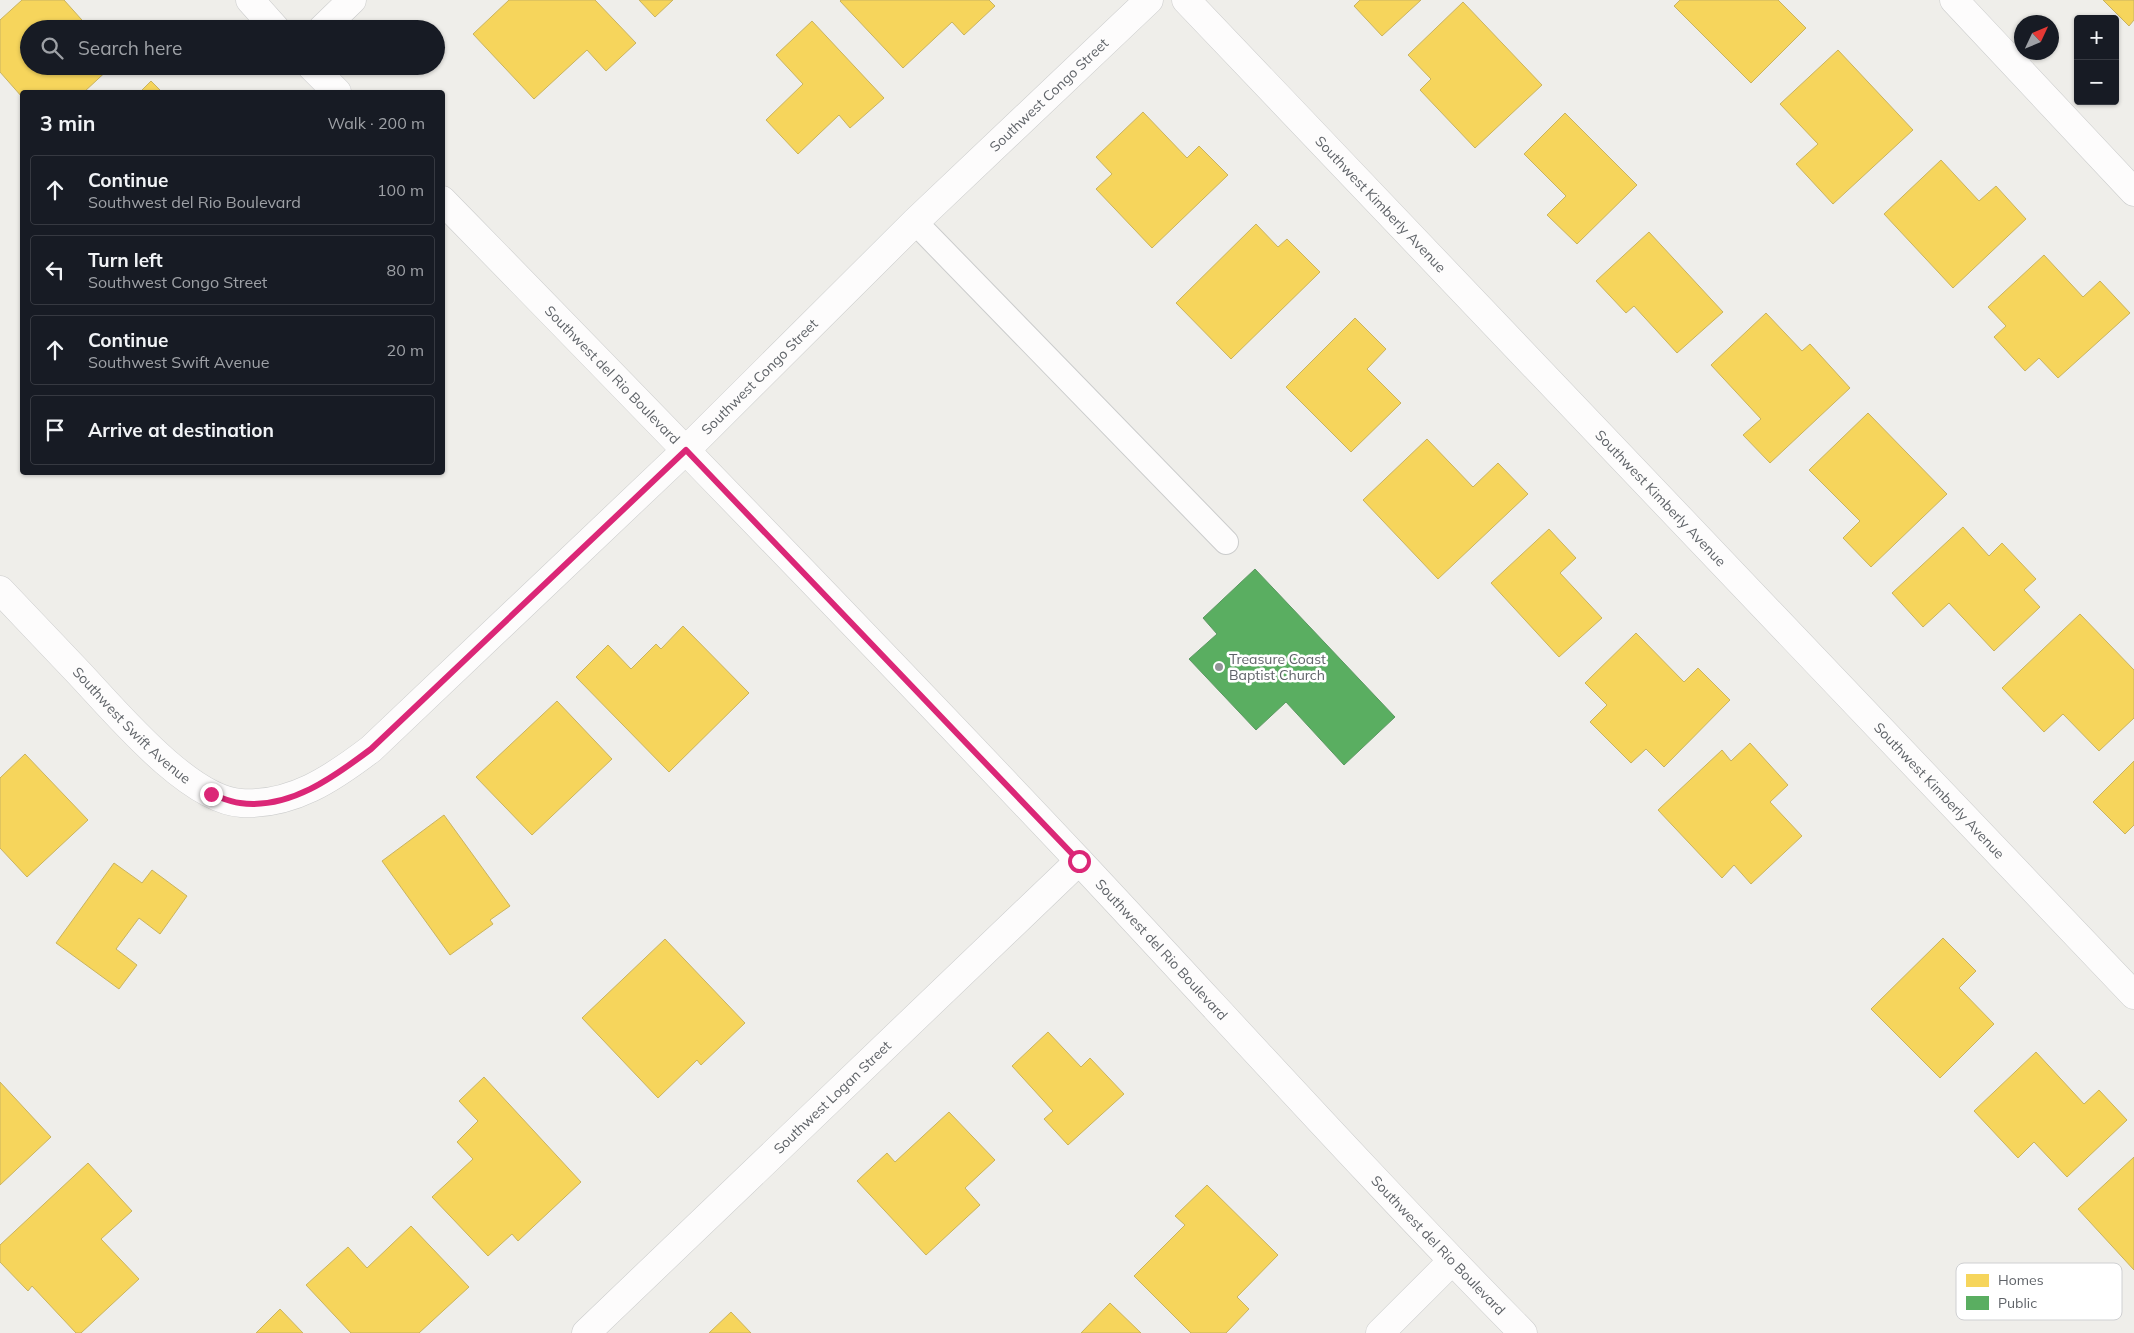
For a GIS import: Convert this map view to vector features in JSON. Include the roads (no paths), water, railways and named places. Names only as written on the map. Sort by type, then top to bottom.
[{"type":"street","points":[[250,0],[268,20]]},
{"type":"street","points":[[331,20],[352,0]]},
{"type":"street","name":"Southwest Congo Street","points":[[344,770],[371,749],[686,450],[915,222],[1149,0]]},
{"type":"street","name":"Southwest Kimberly Avenue","points":[[1186,0],[2134,995]]},
{"type":"street","points":[[1954,0],[2134,192]]},
{"type":"street","points":[[321,75],[335,90]]},
{"type":"street","name":"Southwest del Rio Boulevard","points":[[445,203],[686,450],[1079,861],[1452,1261],[1523,1333]]},
{"type":"street","name":"Southwest Swift Avenue","points":[[0,590],[145,744],[182,775],[211,794],[240,803],[268,802],[293,796],[318,786],[344,770]]},
{"type":"street","name":"Southwest Logan Street","points":[[586,1333],[1079,861]]},
{"type":"street","points":[[1380,1333],[1452,1261]]},
{"type":"lane","points":[[915,222],[1226,542]]},
{"type":"place","name":"Treasure Coast Baptist Church","points":[[1219,667]]}]
